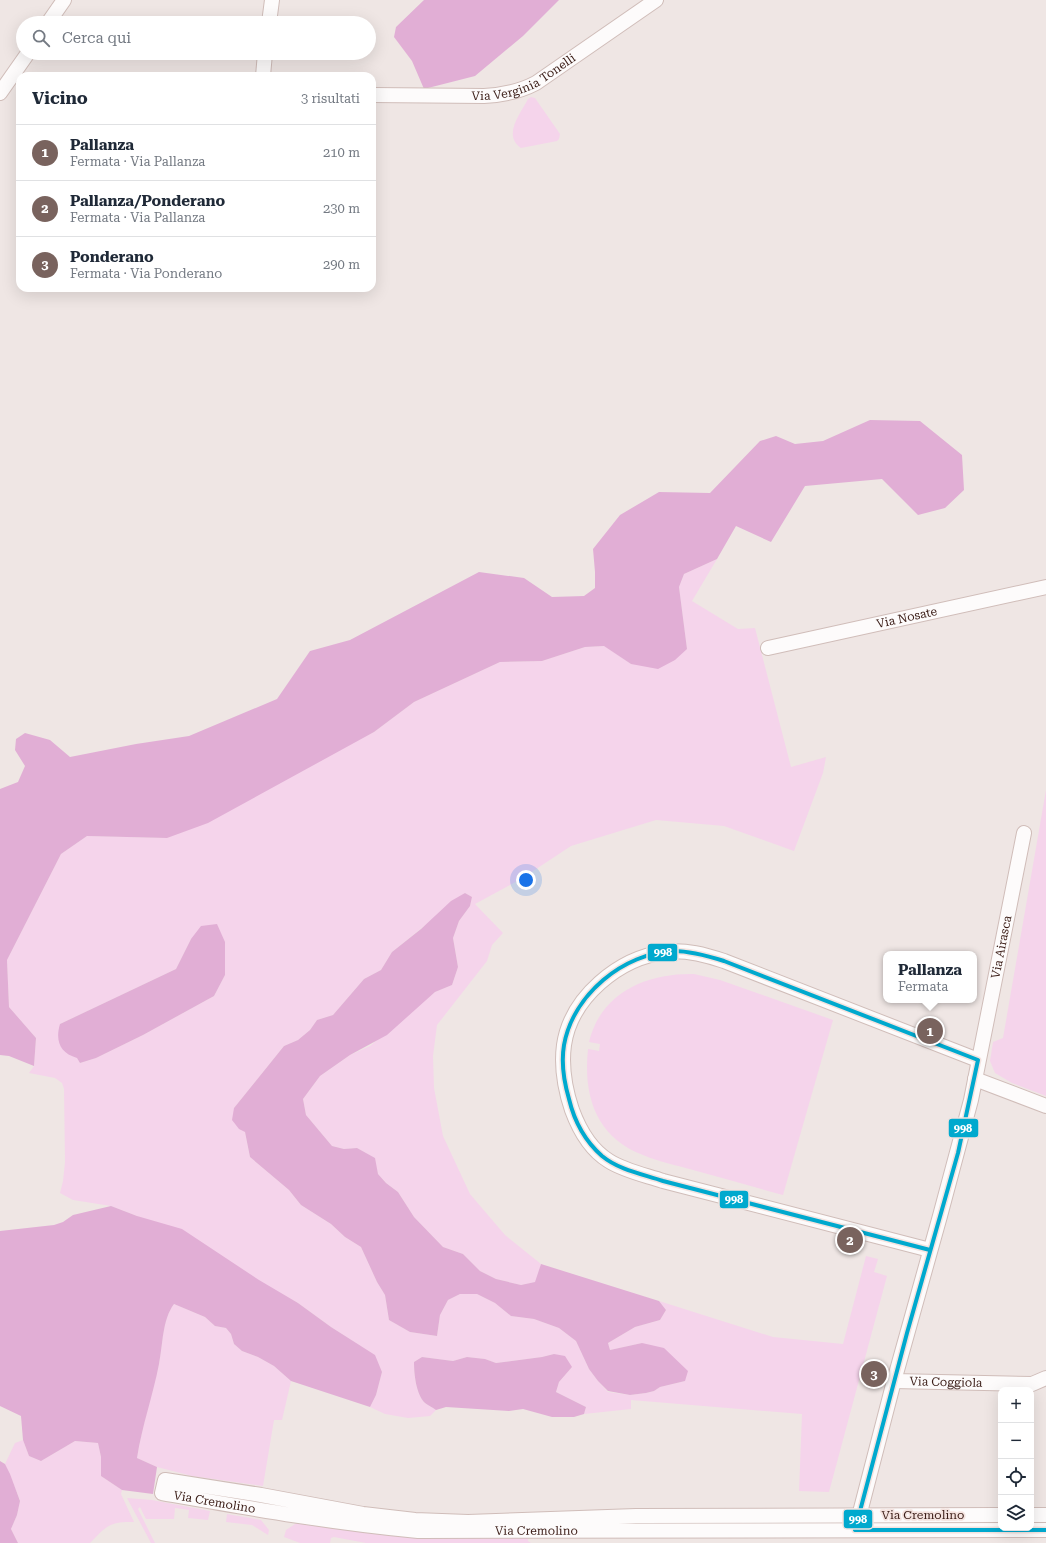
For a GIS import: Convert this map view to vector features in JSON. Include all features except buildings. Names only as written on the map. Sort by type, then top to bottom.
[{"type":"street","points":[[53,16],[64,0]]},
{"type":"street","points":[[270,16],[272,0]]},
{"type":"street","name":"Via Verginia Tonelli","points":[[376,95],[498,96],[518,92],[536,83],[656,0]]},
{"type":"street","points":[[0,93],[23,60]]},
{"type":"street","points":[[263,72],[264,60]]},
{"type":"street","name":"Via Nosate","points":[[768,648],[1046,587]]},
{"type":"street","name":"Via Airasca","points":[[855,1530],[894,1381],[967,1116],[1024,833]]},
{"type":"street","points":[[930,1250],[663,1181],[623,1168],[608,1161],[585,1137],[575,1118],[569,1101],[564,1076],[564,1044],[572,1020],[584,1000],[609,976],[622,967],[652,955],[666,952],[681,952],[702,954],[724,961],[978,1060]]},
{"type":"street","points":[[975,1079],[1046,1106]]},
{"type":"street","name":"Via Coggiola","points":[[894,1381],[1032,1384],[1046,1378]]},
{"type":"street","name":"Via Cremolino","points":[[998,1515],[636,1516],[468,1522],[415,1520],[290,1508],[162,1493],[165,1480],[261,1495],[290,1508],[363,1526],[418,1531],[1046,1530]]},
{"type":"street","points":[[1034,1515],[1046,1515]]},
{"type":"shaded area","points":[[424,0],[559,0],[523,36],[475,76],[424,89],[412,61],[394,37],[396,27]]},
{"type":"shaded area","points":[[531,97],[535,98],[560,134],[557,141],[521,148],[513,137],[513,130],[518,117],[528,99]]},
{"type":"shaded area","points":[[870,420],[920,421],[962,455],[964,490],[945,508],[918,515],[882,479],[805,486],[771,542],[736,526],[717,559],[684,574],[679,587],[687,649],[675,660],[658,669],[631,664],[604,646],[585,647],[542,661],[500,662],[414,702],[374,732],[208,823],[167,838],[87,836],[61,854],[7,960],[9,1007],[36,1038],[34,1066],[9,1056],[0,1055],[0,789],[18,782],[25,766],[15,750],[16,739],[25,733],[50,740],[70,757],[136,744],[189,736],[277,699],[310,651],[350,640],[479,572],[524,578],[552,597],[584,596],[595,588],[593,549],[620,515],[659,492],[710,493],[760,441],[776,436],[795,444],[823,441]]},
{"type":"shaded area","points":[[717,559],[692,601],[738,629],[755,628],[791,767],[826,757],[823,773],[794,851],[724,826],[656,820],[571,846],[521,879],[475,904],[503,933],[492,945],[487,961],[437,1025],[433,1056],[434,1088],[443,1136],[470,1194],[505,1235],[541,1264],[536,1282],[521,1285],[496,1279],[480,1271],[463,1254],[443,1247],[414,1217],[398,1192],[386,1183],[378,1174],[374,1158],[357,1148],[344,1149],[332,1146],[306,1115],[303,1099],[320,1076],[350,1055],[370,1046],[435,992],[452,985],[458,967],[453,938],[459,921],[470,906],[472,897],[465,893],[392,952],[381,970],[364,979],[333,1015],[317,1020],[310,1030],[298,1040],[284,1046],[234,1108],[245,1132],[250,1157],[289,1190],[301,1205],[331,1224],[345,1237],[361,1247],[377,1282],[385,1295],[389,1320],[410,1332],[437,1336],[440,1315],[448,1300],[460,1294],[477,1294],[495,1303],[511,1316],[534,1319],[559,1328],[576,1341],[589,1369],[608,1392],[630,1395],[646,1393],[654,1391],[660,1387],[685,1381],[642,1343],[610,1350],[608,1343],[635,1327],[660,1320],[666,1310],[659,1301],[773,1337],[843,1344],[866,1256],[878,1259],[874,1272],[887,1276],[829,1492],[799,1491],[802,1414],[631,1400],[631,1409],[584,1414],[586,1407],[556,1392],[559,1382],[572,1367],[554,1354],[496,1363],[485,1359],[467,1357],[453,1361],[422,1357],[414,1362],[415,1378],[419,1394],[422,1399],[425,1403],[436,1410],[430,1416],[408,1418],[385,1414],[370,1407],[376,1395],[382,1372],[374,1355],[298,1303],[137,1216],[111,1206],[73,1200],[60,1193],[65,1162],[64,1089],[62,1083],[55,1078],[29,1073],[34,1066],[36,1038],[9,1007],[7,960],[61,854],[87,836],[167,838],[374,732],[414,702],[500,662],[542,661],[585,647],[605,646],[631,664],[687,649],[679,587],[684,574]],"holes":[[[191,939],[225,942],[225,975],[214,996],[143,1035],[96,1058],[80,1063],[60,1024],[176,969]]]},
{"type":"shaded area","points":[[1046,790],[1046,1096],[1012,1083],[995,1073],[990,1061],[993,1042],[1003,1038]]},
{"type":"shaded area","points":[[465,893],[472,897],[470,906],[459,921],[453,938],[458,967],[452,985],[435,992],[387,1035],[350,1055],[320,1076],[303,1099],[306,1115],[332,1146],[344,1149],[357,1148],[375,1158],[378,1174],[386,1183],[398,1192],[414,1217],[443,1247],[463,1254],[480,1271],[496,1279],[521,1285],[535,1282],[541,1264],[659,1301],[666,1310],[660,1320],[635,1327],[608,1343],[610,1350],[642,1343],[664,1348],[688,1371],[685,1381],[660,1387],[654,1391],[646,1393],[630,1395],[608,1391],[589,1369],[576,1341],[559,1328],[534,1319],[511,1316],[495,1303],[477,1294],[460,1294],[448,1300],[440,1315],[437,1336],[410,1332],[389,1320],[385,1295],[377,1282],[361,1247],[345,1237],[331,1224],[301,1205],[289,1190],[250,1157],[245,1132],[239,1129],[232,1120],[234,1108],[284,1046],[298,1040],[310,1030],[317,1020],[333,1015],[364,979],[381,970],[392,952],[421,929],[451,901]]},
{"type":"shaded area","points":[[217,924],[225,942],[225,975],[214,996],[143,1035],[96,1058],[80,1063],[77,1058],[71,1056],[63,1050],[60,1046],[58,1036],[60,1024],[176,969],[191,939],[201,926]]},
{"type":"shaded area","points":[[694,974],[720,980],[833,1020],[783,1195],[661,1162],[643,1155],[627,1147],[614,1137],[604,1126],[596,1113],[588,1083],[588,1049],[599,1051],[600,1044],[589,1042],[595,1025],[604,1010],[615,998],[628,989],[643,982],[659,977]]},
{"type":"shaded area","points":[[111,1206],[137,1216],[182,1229],[259,1280],[298,1303],[331,1327],[375,1355],[382,1372],[376,1395],[370,1407],[291,1381],[274,1366],[258,1357],[242,1351],[234,1344],[231,1334],[226,1328],[215,1326],[205,1317],[174,1304],[167,1317],[165,1325],[159,1364],[137,1458],[157,1467],[153,1494],[122,1490],[101,1476],[101,1457],[98,1443],[75,1441],[41,1461],[29,1456],[23,1440],[21,1416],[0,1406],[0,1231],[54,1225],[63,1222],[73,1215]]},
{"type":"shaded area","points":[[174,1304],[205,1317],[215,1326],[226,1328],[231,1334],[234,1344],[242,1351],[258,1357],[274,1366],[291,1381],[282,1420],[274,1420],[263,1486],[192,1476],[157,1467],[137,1458],[144,1422],[159,1364],[165,1325],[170,1310]]},
{"type":"shaded area","points":[[554,1354],[565,1356],[572,1367],[559,1382],[556,1392],[586,1407],[584,1414],[574,1417],[552,1417],[523,1409],[509,1411],[446,1407],[436,1410],[425,1403],[419,1394],[416,1384],[414,1362],[422,1357],[453,1361],[467,1357],[485,1359],[496,1363]]},
{"type":"shaded area","points":[[23,1440],[29,1456],[41,1461],[75,1441],[98,1443],[101,1457],[101,1476],[122,1490],[121,1494],[134,1522],[113,1524],[104,1529],[90,1543],[18,1543],[11,1529],[17,1515],[20,1500],[5,1464],[15,1443]]},
{"type":"shaded area","points":[[0,1461],[5,1464],[10,1474],[20,1501],[17,1515],[11,1529],[18,1543],[0,1543]]},
{"type":"shaded area","points":[[127,1498],[152,1500],[210,1511],[208,1520],[188,1518],[189,1510],[175,1508],[174,1519],[146,1519],[140,1507],[138,1509],[155,1543],[151,1543]]},
{"type":"shaded area","points":[[227,1514],[261,1520],[269,1530],[268,1535],[252,1525],[226,1522]]},
{"type":"shaded area","points":[[298,1522],[528,1537],[528,1541],[531,1543],[366,1543],[334,1537],[331,1538],[330,1543],[300,1543],[284,1537],[286,1530]]},
{"type":"transit line","name":"998","points":[[930,1250],[663,1181],[616,1165],[602,1156],[585,1137],[574,1115],[566,1086],[563,1066],[564,1045],[569,1027],[589,994],[603,980],[619,968],[637,960],[655,954],[674,951],[687,952],[724,961],[978,1060],[958,1153],[907,1333],[855,1530],[1046,1530]]},
{"type":"place","name":"Pallanza","points":[[930,1031]]},
{"type":"place","name":"Pallanza/Ponderano","points":[[850,1240]]},
{"type":"place","name":"Ponderano","points":[[874,1374]]}]
